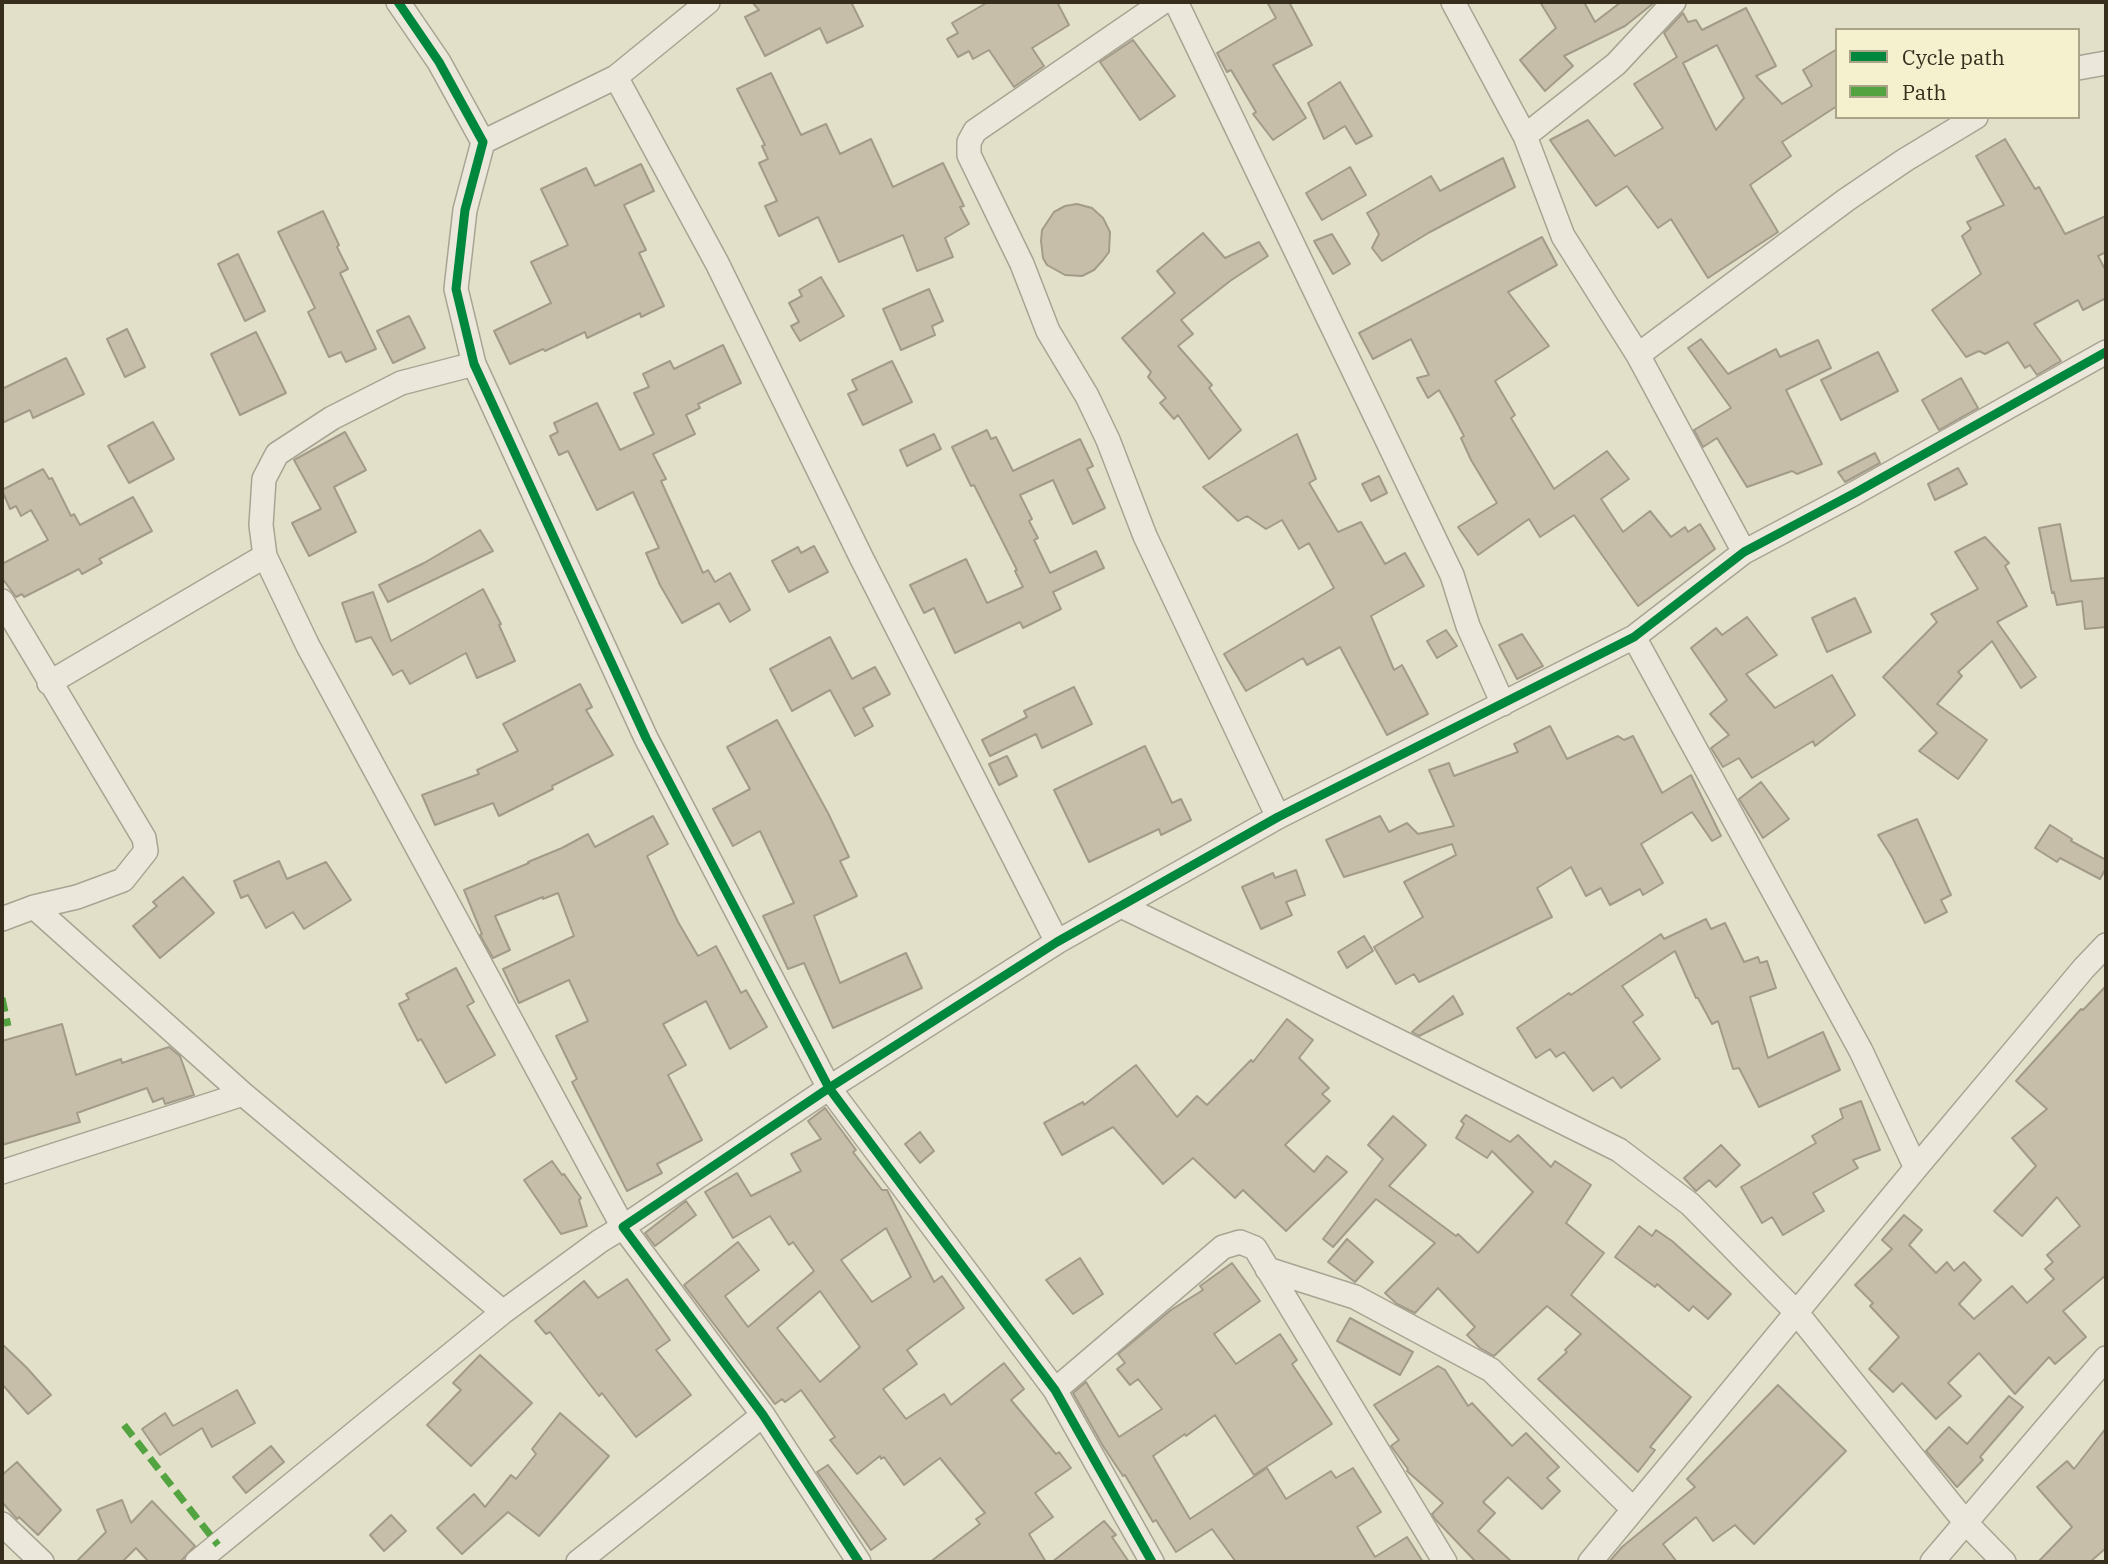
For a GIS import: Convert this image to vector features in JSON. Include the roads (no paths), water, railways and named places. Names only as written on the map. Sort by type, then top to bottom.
[{"type":"street","points":[[398,2],[439,62],[483,142],[465,210],[456,289],[474,364],[646,738],[829,1088],[1055,1390],[1152,1562]]},
{"type":"street","points":[[483,142],[616,77],[708,2]]},
{"type":"street","points":[[1163,2],[975,131],[968,142],[969,155],[1022,264],[1048,331],[1087,396],[1108,440],[1145,536],[1278,817]]},
{"type":"street","points":[[1175,2],[1446,562],[1468,626],[1503,704]]},
{"type":"street","points":[[1453,2],[1525,136],[1563,236],[1637,355],[1744,552]]},
{"type":"street","points":[[1525,136],[1616,64],[1674,2]]},
{"type":"street","points":[[2080,68],[2106,63]]},
{"type":"street","points":[[616,77],[717,264],[861,557],[1058,942]]},
{"type":"street","points":[[1637,355],[1846,200],[1973,119]]},
{"type":"street","points":[[197,1562],[503,1312],[600,1241],[829,1088],[1058,942],[1278,817],[1634,637],[1744,552],[1855,494],[2106,352]]},
{"type":"street","points":[[474,364],[401,383],[332,418],[277,454],[264,479],[261,525],[265,556],[308,646],[623,1227],[763,1415],[859,1562]]},
{"type":"street","points":[[49,683],[265,556]]},
{"type":"street","points":[[2,601],[144,838],[146,851],[123,880],[2,919]]},
{"type":"street","points":[[1634,637],[1861,1051],[1916,1168]]},
{"type":"street","points":[[1121,906],[1619,1150],[1689,1204],[1796,1312],[1966,1523],[2004,1562]]},
{"type":"street","points":[[34,907],[243,1094],[503,1312]]},
{"type":"street","points":[[1590,1562],[1916,1168],[2106,945]]},
{"type":"street","points":[[2,1172],[243,1094]]},
{"type":"street","points":[[1055,1390],[1223,1247],[1240,1242],[1255,1248],[1445,1562]]},
{"type":"street","points":[[1267,1269],[1355,1297],[1490,1370],[1633,1509]]},
{"type":"street","points":[[1932,1562],[2106,1358]]},
{"type":"street","points":[[578,1562],[763,1415]]},
{"type":"street","points":[[2,1524],[42,1562]]}]
